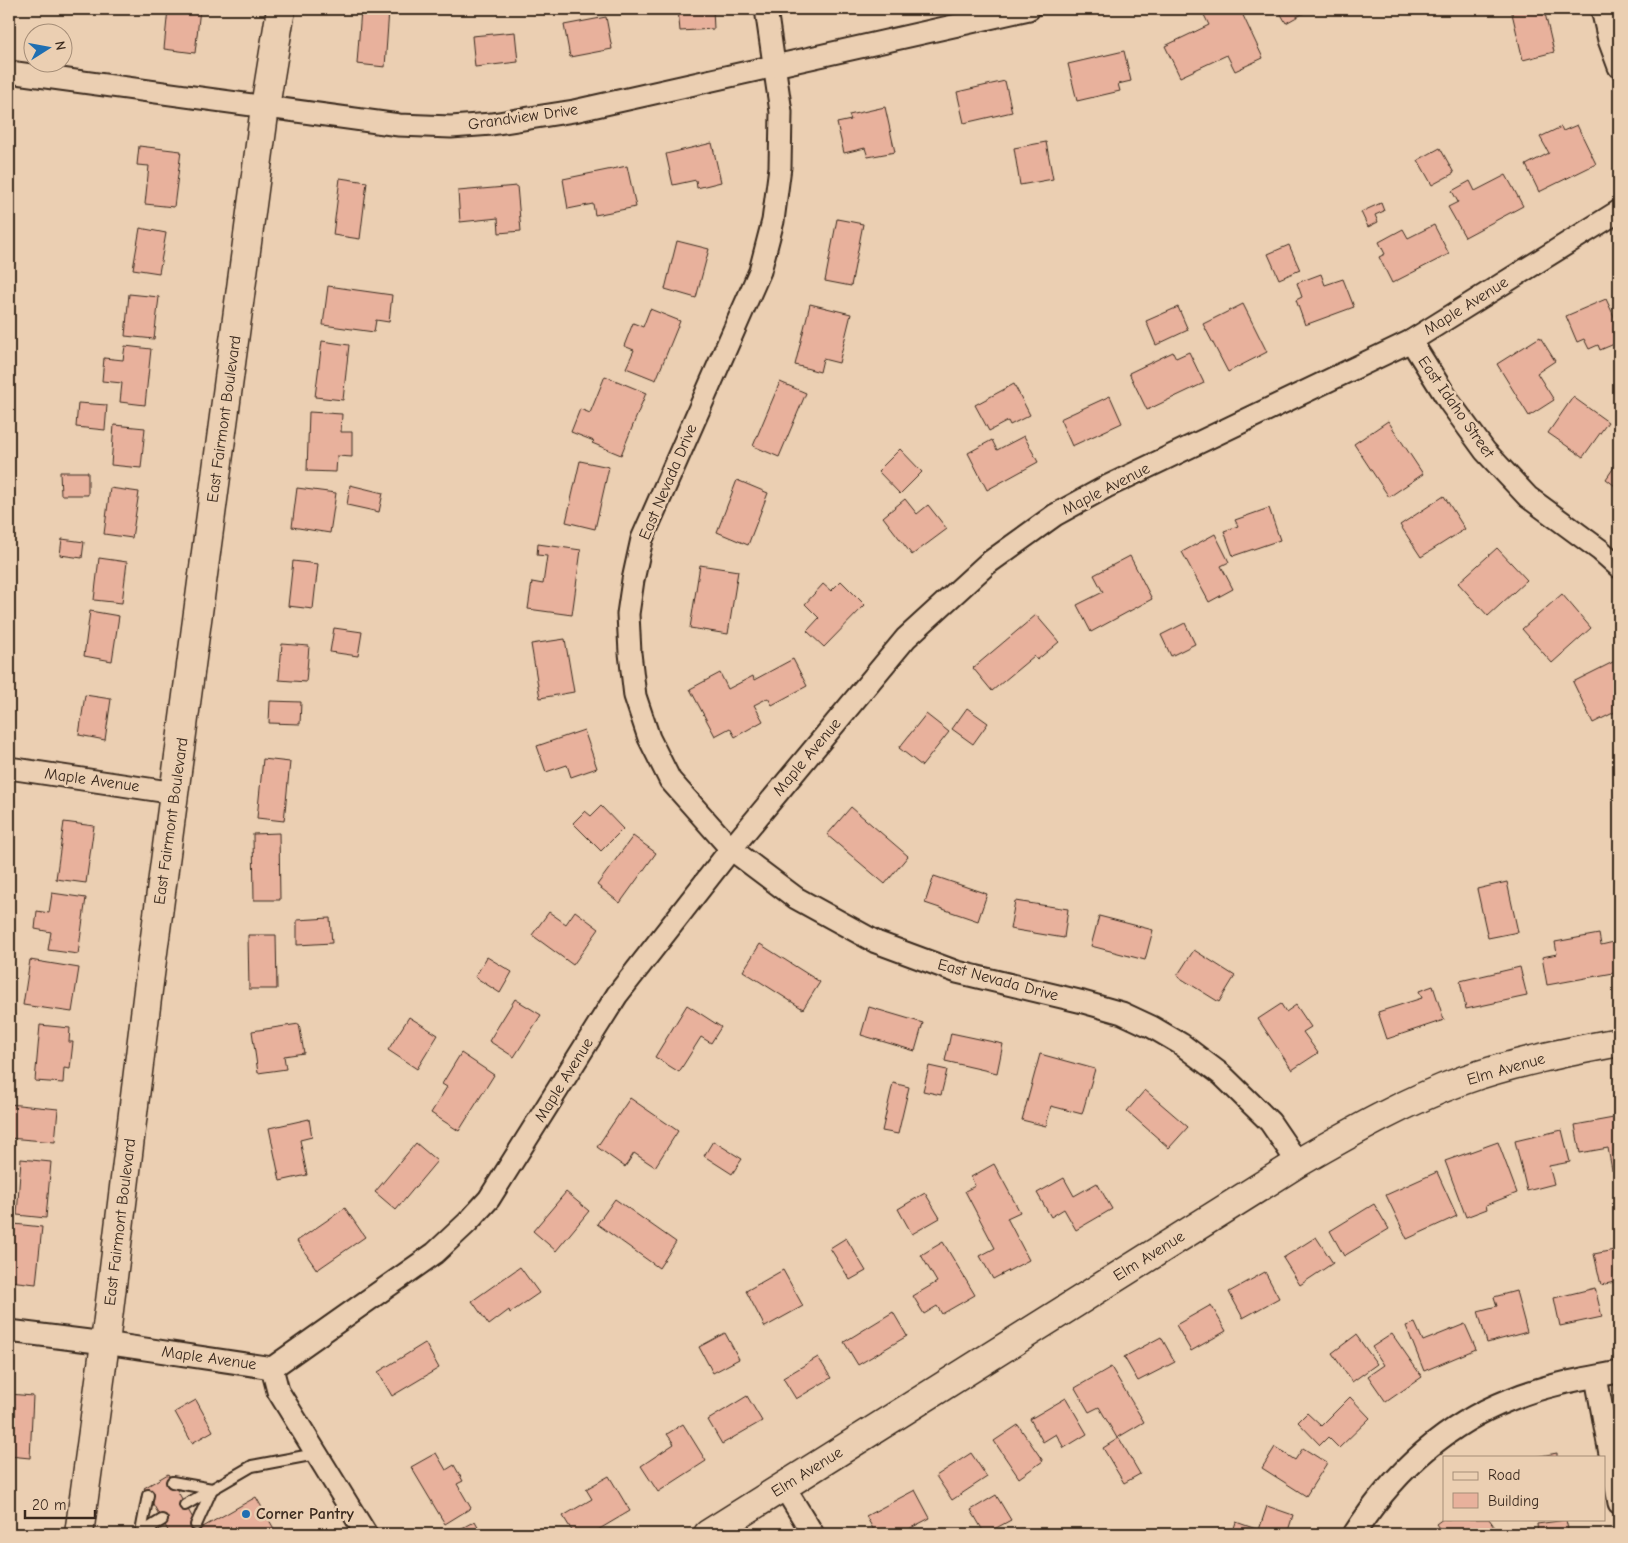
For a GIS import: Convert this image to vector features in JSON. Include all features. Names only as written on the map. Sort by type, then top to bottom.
[{"type":"street","name":"East Fairmont Boulevard","points":[[79,1534],[105,1343],[148,990],[265,108],[281,9]]},
{"type":"street","name":"East Nevada Drive","points":[[766,9],[781,112],[780,167],[773,221],[760,271],[642,538],[633,580],[628,614],[630,653],[635,696],[649,738],[670,780],[731,849],[796,898],[876,942],[957,972],[1050,993],[1122,1013],[1167,1035],[1222,1075],[1270,1122],[1298,1163]]},
{"type":"street","name":"Grandview Drive","points":[[9,72],[399,125],[451,127],[492,124],[574,111],[1029,9]]},
{"type":"street","points":[[1602,9],[1609,40],[1619,67]]},
{"type":"street","name":"Maple Avenue","points":[[9,1331],[272,1368],[435,1253],[489,1199],[617,995],[731,849],[906,638],[987,564],[1055,515],[1106,488],[1411,341],[1619,211]]},
{"type":"street","name":"East Idaho Street","points":[[1411,341],[1450,403],[1485,452],[1528,497],[1600,550],[1619,567]]},
{"type":"street","name":"Maple Avenue","points":[[9,768],[175,793]]},
{"type":"street","name":"Elm Avenue","points":[[708,1534],[1298,1163],[1382,1115],[1465,1080],[1524,1061],[1619,1042]]},
{"type":"street","points":[[272,1368],[278,1391],[366,1534]]},
{"type":"street","points":[[1354,1534],[1367,1513],[1401,1472],[1435,1441],[1472,1418],[1509,1400],[1546,1388],[1619,1372]]},
{"type":"street","points":[[1596,1377],[1619,1503]]},
{"type":"street","points":[[784,1487],[813,1534]]},
{"type":"lane","points":[[185,1505],[252,1466],[316,1454]]},
{"type":"lane","points":[[172,1482],[212,1489]]},
{"type":"lane","points":[[196,1524],[212,1489]]},
{"type":"lane","points":[[141,1533],[148,1495]]},
{"type":"lane","points":[[141,1533],[162,1520]]},
{"type":"lane","points":[[141,1533],[152,1534]]},
{"type":"building","points":[[168,9],[200,9],[195,53],[164,49]]},
{"type":"building","points":[[361,9],[389,10],[385,67],[357,64]]},
{"type":"building","points":[[678,9],[713,9],[714,29],[680,31]]},
{"type":"building","points":[[1201,9],[1240,9],[1263,58],[1235,71],[1227,55],[1180,77],[1165,46],[1209,25]]},
{"type":"building","points":[[1278,9],[1311,9],[1286,23]]},
{"type":"building","points":[[1511,9],[1544,9],[1554,52],[1523,60]]},
{"type":"building","points":[[606,17],[612,49],[570,57],[564,25]]},
{"type":"building","points":[[515,32],[518,62],[475,67],[472,36]]},
{"type":"building","points":[[1124,51],[1131,81],[1118,84],[1120,91],[1077,101],[1068,64]]},
{"type":"building","points":[[1005,81],[1012,112],[964,123],[957,92]]},
{"type":"building","points":[[885,107],[895,152],[868,157],[865,148],[844,153],[837,123],[851,120],[849,115]]},
{"type":"building","points":[[1577,125],[1596,164],[1539,192],[1526,165],[1549,153],[1540,137],[1561,127],[1563,131]]},
{"type":"building","points":[[1046,142],[1053,179],[1020,185],[1014,148]]},
{"type":"building","points":[[712,143],[721,182],[697,188],[696,180],[673,185],[666,154]]},
{"type":"building","points":[[139,146],[181,151],[174,207],[145,204],[149,166],[137,165]]},
{"type":"building","points":[[1440,148],[1454,173],[1432,185],[1418,160]]},
{"type":"building","points":[[627,166],[636,207],[595,215],[593,204],[568,209],[563,179]]},
{"type":"building","points":[[1506,175],[1523,206],[1465,237],[1448,207],[1458,202],[1452,191],[1470,181],[1475,191]]},
{"type":"building","points":[[340,178],[367,182],[360,239],[333,235]]},
{"type":"building","points":[[517,186],[521,231],[499,233],[498,218],[460,222],[458,191]]},
{"type":"building","points":[[1381,203],[1384,211],[1375,215],[1378,222],[1368,227],[1361,212]]},
{"type":"building","points":[[837,219],[863,224],[851,286],[825,281]]},
{"type":"building","points":[[1434,225],[1449,254],[1392,283],[1379,257],[1385,254],[1379,242],[1403,229],[1408,238]]},
{"type":"building","points":[[140,228],[166,233],[159,273],[133,269]]},
{"type":"building","points":[[677,241],[709,249],[696,298],[665,289]]},
{"type":"building","points":[[1289,245],[1300,270],[1279,279],[1268,254]]},
{"type":"building","points":[[1321,274],[1325,285],[1343,279],[1354,307],[1305,325],[1296,300],[1302,297],[1297,283]]},
{"type":"building","points":[[328,286],[392,295],[389,322],[376,320],[374,332],[323,325]]},
{"type":"building","points":[[129,294],[159,297],[154,339],[125,336]]},
{"type":"building","points":[[1606,299],[1619,327],[1619,342],[1600,350],[1598,345],[1589,349],[1584,339],[1577,342],[1566,316]]},
{"type":"building","points":[[810,304],[851,314],[839,363],[823,359],[820,372],[795,365]]},
{"type":"building","points":[[1243,304],[1267,352],[1228,372],[1203,324]]},
{"type":"building","points":[[1178,307],[1188,330],[1156,345],[1146,321]]},
{"type":"building","points":[[650,309],[680,321],[656,380],[626,368],[634,350],[624,346],[633,323],[643,327]]},
{"type":"building","points":[[1540,337],[1555,361],[1537,373],[1554,400],[1529,416],[1497,364]]},
{"type":"building","points":[[322,341],[349,345],[343,400],[315,397]]},
{"type":"building","points":[[125,346],[151,349],[145,405],[120,402],[122,383],[102,381],[104,358],[123,360]]},
{"type":"building","points":[[1173,352],[1176,358],[1189,352],[1204,383],[1147,410],[1129,373]]},
{"type":"building","points":[[605,376],[646,393],[621,455],[571,432],[580,409],[590,413]]},
{"type":"building","points":[[780,382],[806,393],[779,457],[753,446]]},
{"type":"building","points":[[1014,384],[1030,415],[1010,425],[1008,421],[989,431],[975,405]]},
{"type":"building","points":[[1110,396],[1122,423],[1072,446],[1060,419]]},
{"type":"building","points":[[1573,397],[1608,422],[1583,457],[1548,433]]},
{"type":"building","points":[[78,403],[107,405],[105,430],[76,427]]},
{"type":"building","points":[[309,412],[342,414],[341,432],[352,432],[352,457],[337,456],[336,472],[307,471]]},
{"type":"building","points":[[1388,421],[1423,474],[1389,497],[1354,444]]},
{"type":"building","points":[[114,425],[145,428],[141,468],[111,465]]},
{"type":"building","points":[[1024,436],[1038,462],[987,490],[968,453],[992,440],[997,450]]},
{"type":"building","points":[[900,449],[922,472],[900,494],[878,471]]},
{"type":"building","points":[[1619,460],[1619,489],[1606,479]]},
{"type":"building","points":[[580,461],[609,467],[595,529],[566,522]]},
{"type":"building","points":[[60,472],[88,472],[88,495],[61,495]]},
{"type":"building","points":[[737,480],[768,493],[748,545],[717,532]]},
{"type":"building","points":[[350,485],[383,493],[379,512],[347,505]]},
{"type":"building","points":[[110,488],[139,492],[132,538],[104,534]]},
{"type":"building","points":[[297,488],[336,493],[330,533],[292,527]]},
{"type":"building","points":[[1444,496],[1465,529],[1421,557],[1400,525]]},
{"type":"building","points":[[905,499],[917,514],[928,505],[947,529],[912,555],[883,517]]},
{"type":"building","points":[[1269,508],[1280,540],[1233,556],[1224,531],[1238,526],[1235,520]]},
{"type":"building","points":[[1215,534],[1229,562],[1221,566],[1233,589],[1209,602],[1182,552]]},
{"type":"building","points":[[62,539],[84,542],[82,558],[60,555]]},
{"type":"building","points":[[538,544],[581,550],[572,615],[528,609],[532,582],[543,584],[547,556],[537,555]]},
{"type":"building","points":[[1497,548],[1527,580],[1488,616],[1458,583]]},
{"type":"building","points":[[1130,556],[1152,599],[1091,632],[1077,605],[1103,592],[1094,575]]},
{"type":"building","points":[[99,558],[127,562],[122,603],[94,600]]},
{"type":"building","points":[[293,561],[318,564],[313,609],[288,606]]},
{"type":"building","points":[[700,565],[738,571],[728,634],[690,628]]},
{"type":"building","points":[[841,581],[865,605],[824,647],[807,631],[819,618],[805,604],[823,584],[831,591]]},
{"type":"building","points":[[1562,594],[1591,628],[1552,663],[1522,629]]},
{"type":"building","points":[[90,611],[119,616],[112,661],[84,656]]},
{"type":"building","points":[[1036,615],[1059,642],[1037,660],[1034,656],[992,691],[973,668]]},
{"type":"building","points":[[1185,623],[1195,644],[1171,656],[1161,635]]},
{"type":"building","points":[[334,628],[362,632],[358,656],[330,652]]},
{"type":"building","points":[[565,639],[574,692],[540,698],[531,644]]},
{"type":"building","points":[[282,644],[309,646],[306,682],[279,680]]},
{"type":"building","points":[[793,659],[807,686],[772,705],[768,698],[754,705],[763,721],[735,737],[730,728],[715,736],[690,689],[720,673],[728,689],[753,676],[754,680]]},
{"type":"building","points":[[1619,659],[1619,710],[1593,723],[1573,682]]},
{"type":"building","points":[[85,695],[111,699],[105,740],[79,735]]},
{"type":"building","points":[[270,701],[301,702],[300,724],[269,723]]},
{"type":"building","points":[[967,708],[988,723],[973,744],[952,729]]},
{"type":"building","points":[[926,714],[949,732],[922,766],[899,748]]},
{"type":"building","points":[[584,730],[597,768],[571,777],[567,765],[546,772],[537,746]]},
{"type":"building","points":[[263,759],[290,762],[284,821],[257,818]]},
{"type":"building","points":[[601,806],[623,829],[601,851],[573,823],[585,811],[591,816]]},
{"type":"building","points":[[851,807],[908,856],[885,884],[827,835]]},
{"type":"building","points":[[64,822],[94,826],[86,883],[56,879]]},
{"type":"building","points":[[279,833],[280,900],[254,900],[253,834]]},
{"type":"building","points":[[9,834],[15,834],[12,862],[9,861]]},
{"type":"building","points":[[633,836],[656,853],[620,903],[597,885]]},
{"type":"building","points":[[934,876],[987,894],[978,921],[925,903]]},
{"type":"building","points":[[1507,882],[1518,932],[1488,938],[1477,889]]},
{"type":"building","points":[[52,893],[86,898],[78,954],[48,950],[51,932],[35,929],[37,911],[49,913]]},
{"type":"building","points":[[1015,901],[1068,909],[1064,938],[1010,929]]},
{"type":"building","points":[[575,911],[599,929],[573,965],[532,935],[549,912],[566,924]]},
{"type":"building","points":[[1099,916],[1153,930],[1145,960],[1091,946]]},
{"type":"building","points":[[330,918],[332,943],[297,945],[297,920]]},
{"type":"building","points":[[1599,934],[1601,945],[1614,942],[1619,972],[1547,985],[1542,957],[1557,954],[1555,942]]},
{"type":"building","points":[[248,935],[276,935],[277,989],[249,989]]},
{"type":"building","points":[[760,944],[820,982],[803,1009],[743,971]]},
{"type":"building","points":[[1194,950],[1235,976],[1219,1002],[1177,976]]},
{"type":"building","points":[[487,957],[512,972],[500,993],[475,977]]},
{"type":"building","points":[[30,960],[79,968],[72,1012],[23,1005]]},
{"type":"building","points":[[1520,967],[1527,996],[1466,1009],[1460,981]]},
{"type":"building","points":[[1433,986],[1444,1020],[1387,1039],[1378,1012],[1422,998],[1419,991]]},
{"type":"building","points":[[515,999],[541,1015],[514,1057],[489,1041]]},
{"type":"building","points":[[1281,1004],[1286,1012],[1296,1005],[1311,1027],[1303,1032],[1318,1053],[1292,1070],[1258,1019]]},
{"type":"building","points":[[687,1005],[721,1027],[711,1043],[701,1037],[679,1072],[655,1057]]},
{"type":"building","points":[[869,1007],[923,1023],[915,1051],[861,1035]]},
{"type":"building","points":[[409,1017],[438,1035],[417,1069],[388,1050]]},
{"type":"building","points":[[299,1024],[304,1053],[284,1056],[286,1069],[258,1073],[252,1031]]},
{"type":"building","points":[[40,1025],[70,1028],[69,1042],[73,1042],[70,1069],[64,1068],[63,1083],[35,1081]]},
{"type":"building","points":[[951,1033],[1003,1044],[997,1073],[945,1061]]},
{"type":"building","points":[[461,1053],[494,1075],[459,1131],[431,1113],[447,1087],[442,1084]]},
{"type":"building","points":[[1040,1054],[1095,1069],[1082,1114],[1051,1106],[1046,1126],[1022,1120]]},
{"type":"building","points":[[929,1066],[947,1070],[941,1095],[923,1091]]},
{"type":"building","points":[[893,1083],[909,1087],[898,1134],[882,1131]]},
{"type":"building","points":[[1145,1090],[1188,1127],[1169,1148],[1127,1111]]},
{"type":"building","points":[[630,1098],[678,1131],[655,1167],[634,1153],[625,1167],[597,1147]]},
{"type":"building","points":[[9,1104],[58,1109],[55,1142],[9,1138]]},
{"type":"building","points":[[1619,1117],[1619,1168],[1612,1170],[1608,1148],[1580,1153],[1575,1125]]},
{"type":"building","points":[[309,1119],[312,1137],[300,1140],[307,1175],[280,1181],[269,1128]]},
{"type":"building","points":[[1562,1130],[1570,1162],[1549,1166],[1554,1184],[1527,1191],[1515,1141]]},
{"type":"building","points":[[713,1141],[742,1159],[732,1174],[704,1156]]},
{"type":"building","points":[[1498,1142],[1517,1193],[1486,1205],[1487,1209],[1466,1217],[1445,1161]]},
{"type":"building","points":[[416,1143],[437,1161],[396,1210],[375,1192]]},
{"type":"building","points":[[21,1159],[51,1162],[46,1218],[17,1215]]},
{"type":"building","points":[[994,1164],[1020,1212],[1007,1218],[1029,1260],[993,1279],[980,1256],[995,1248],[965,1191],[975,1186],[971,1177]]},
{"type":"building","points":[[1437,1172],[1457,1216],[1407,1239],[1386,1195]]},
{"type":"building","points":[[1064,1178],[1074,1196],[1097,1183],[1112,1209],[1076,1230],[1064,1209],[1051,1217],[1037,1193]]},
{"type":"building","points":[[566,1192],[589,1211],[556,1251],[533,1231]]},
{"type":"building","points":[[925,1193],[940,1218],[912,1234],[898,1209]]},
{"type":"building","points":[[615,1199],[676,1242],[659,1268],[597,1224]]},
{"type":"building","points":[[1374,1204],[1389,1229],[1344,1256],[1330,1231]]},
{"type":"building","points":[[345,1208],[365,1237],[317,1270],[297,1241]]},
{"type":"building","points":[[14,1224],[42,1227],[36,1284],[9,1281]]},
{"type":"building","points":[[1316,1237],[1333,1263],[1300,1285],[1283,1258]]},
{"type":"building","points":[[846,1238],[866,1271],[850,1280],[830,1248]]},
{"type":"building","points":[[943,1242],[975,1295],[942,1314],[937,1306],[924,1314],[913,1296],[937,1282],[921,1255]]},
{"type":"building","points":[[1619,1249],[1619,1281],[1601,1285],[1594,1254]]},
{"type":"building","points":[[520,1267],[539,1293],[510,1313],[509,1310],[489,1325],[472,1301]]},
{"type":"building","points":[[783,1270],[803,1306],[765,1327],[746,1291]]},
{"type":"building","points":[[1265,1272],[1279,1298],[1243,1318],[1229,1292]]},
{"type":"building","points":[[1595,1288],[1602,1317],[1560,1326],[1554,1298]]},
{"type":"building","points":[[1516,1291],[1527,1332],[1487,1343],[1478,1311],[1497,1306],[1494,1297]]},
{"type":"building","points":[[1211,1305],[1226,1331],[1191,1351],[1176,1325]]},
{"type":"building","points":[[893,1312],[907,1336],[858,1365],[844,1342]]},
{"type":"building","points":[[1415,1323],[1423,1341],[1465,1324],[1476,1349],[1424,1371],[1406,1326]]},
{"type":"building","points":[[725,1333],[739,1359],[713,1373],[699,1347]]},
{"type":"building","points":[[1392,1334],[1422,1377],[1386,1402],[1368,1376],[1384,1365],[1372,1347]]},
{"type":"building","points":[[1356,1335],[1377,1364],[1352,1382],[1332,1353]]},
{"type":"building","points":[[1161,1337],[1175,1362],[1138,1381],[1124,1357]]},
{"type":"building","points":[[425,1343],[439,1368],[392,1396],[378,1372]]},
{"type":"building","points":[[818,1357],[831,1378],[796,1399],[783,1378]]},
{"type":"building","points":[[1111,1367],[1144,1422],[1117,1438],[1099,1407],[1089,1412],[1075,1388]]},
{"type":"building","points":[[9,1394],[33,1396],[30,1458],[9,1456]]},
{"type":"building","points":[[747,1396],[762,1421],[722,1444],[708,1420]]},
{"type":"building","points":[[1350,1397],[1370,1418],[1339,1448],[1328,1437],[1320,1445],[1298,1422],[1307,1413],[1321,1426]]},
{"type":"building","points":[[1066,1398],[1087,1434],[1064,1448],[1056,1434],[1043,1442],[1030,1419]]},
{"type":"building","points":[[196,1400],[213,1431],[192,1443],[175,1412]]},
{"type":"building","points":[[683,1424],[706,1461],[658,1492],[641,1466],[674,1444],[667,1434]]},
{"type":"building","points":[[1018,1425],[1043,1461],[1019,1478],[994,1441]]},
{"type":"building","points":[[1119,1438],[1140,1474],[1124,1483],[1103,1448]]},
{"type":"building","points":[[1275,1447],[1295,1460],[1303,1448],[1327,1463],[1306,1496],[1262,1468]]},
{"type":"building","points":[[436,1453],[446,1470],[454,1465],[463,1481],[457,1484],[471,1508],[445,1524],[411,1467]]},
{"type":"building","points":[[971,1453],[987,1477],[952,1500],[936,1476]]},
{"type":"building","points":[[1557,1453],[1557,1456],[1540,1456]]},
{"type":"building","points":[[168,1474],[199,1529],[189,1534],[170,1534],[144,1488]]},
{"type":"building","points":[[609,1476],[630,1511],[591,1534],[574,1534],[563,1516],[592,1499],[586,1489]]},
{"type":"building","points":[[915,1490],[930,1518],[899,1534],[876,1534],[866,1516]]},
{"type":"building","points":[[996,1495],[1011,1520],[985,1534],[971,1510]]},
{"type":"building","name":"Corner Pantry","points":[[256,1497],[277,1534],[197,1534],[196,1531]]},
{"type":"building","points":[[1267,1506],[1293,1515],[1287,1534],[1232,1534],[1236,1522],[1259,1530]]},
{"type":"building","points":[[1443,1519],[1490,1520],[1499,1533],[1480,1534],[1478,1531],[1474,1534],[1443,1534],[1436,1524]]},
{"type":"building","points":[[1566,1520],[1569,1534],[1538,1534],[1537,1524]]},
{"type":"building","points":[[475,1521],[482,1534],[451,1534]]},
{"type":"place","name":"Corner Pantry","points":[[246,1514]]}]
